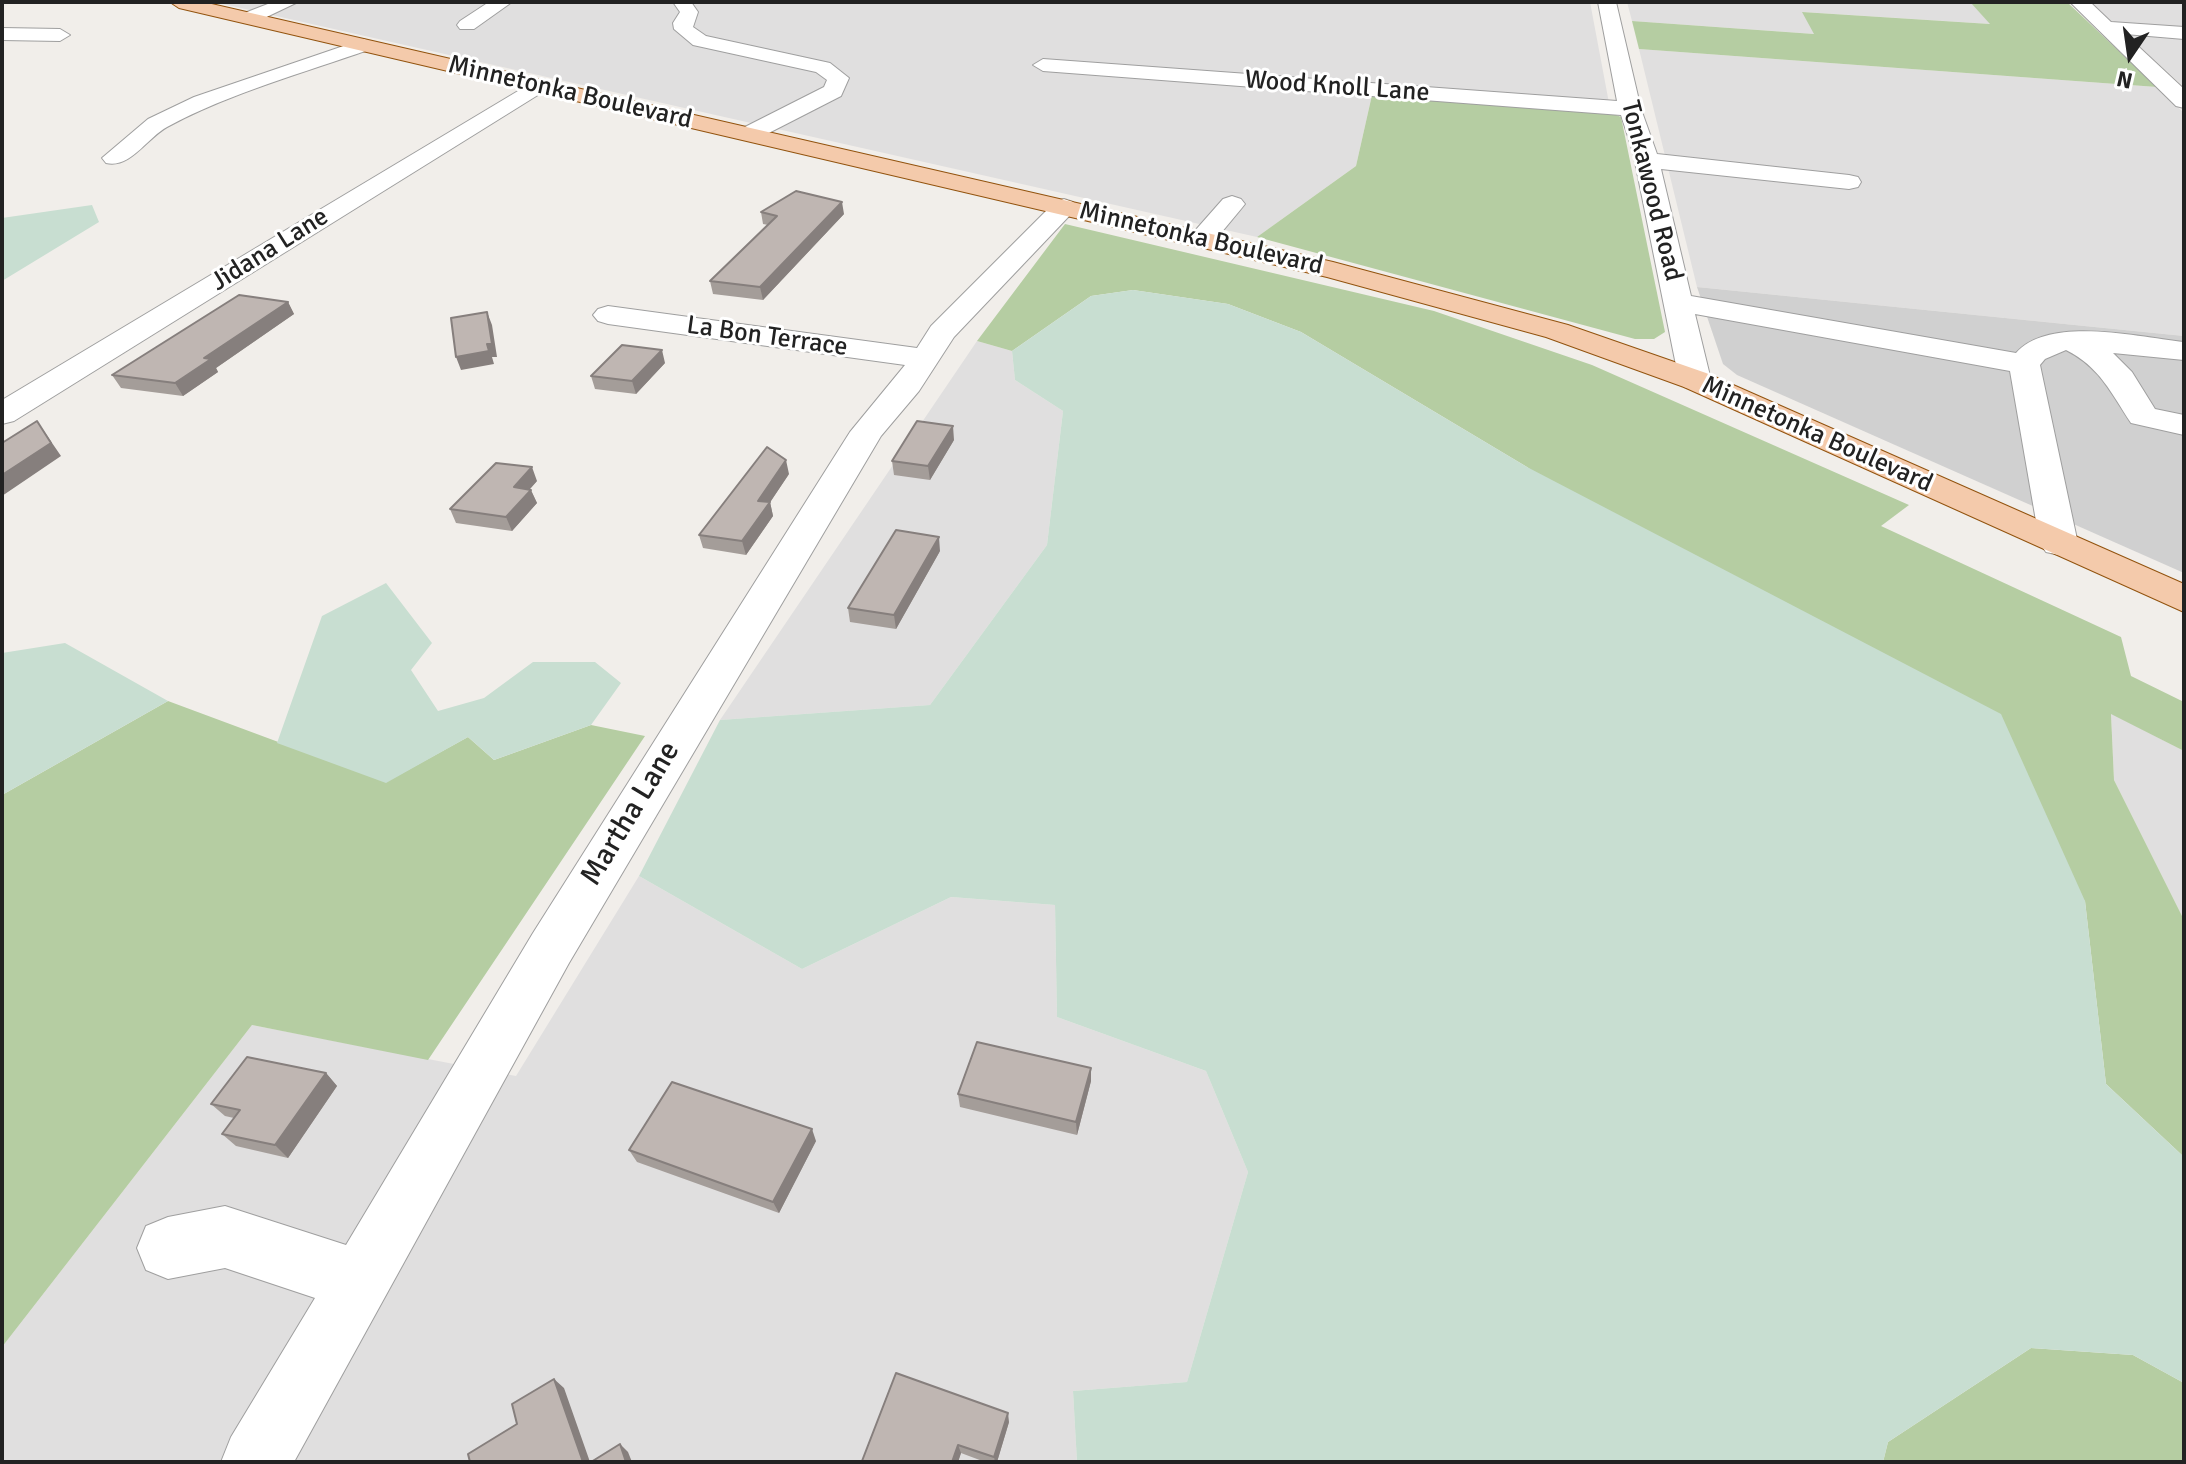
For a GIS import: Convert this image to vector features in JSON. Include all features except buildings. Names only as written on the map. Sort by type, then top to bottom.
[{"type":"main road","name":"Minnetonka Boulevard","points":[[179,2],[1333,270],[1557,331],[1695,380],[2184,599]]},
{"type":"street","points":[[249,18],[289,2]]},
{"type":"street","points":[[467,25],[503,2]]},
{"type":"street","points":[[682,2],[689,12],[683,23],[684,29],[700,41],[823,67],[838,78],[833,91],[749,134]]},
{"type":"street","name":"Tonkawood Road","points":[[1607,2],[1695,380]]},
{"type":"street","points":[[2079,2],[2184,101]]},
{"type":"street","points":[[2106,27],[2184,33]]},
{"type":"street","points":[[2,34],[60,35]]},
{"type":"street","points":[[114,158],[156,124],[202,102],[364,45]]},
{"type":"street","points":[[1167,56],[1186,61],[1187,76]]},
{"type":"street","name":"Wood Knoll Lane","points":[[1043,65],[1630,109]]},
{"type":"street","name":"Jidana Lane","points":[[2,414],[538,85]]},
{"type":"street","points":[[1646,160],[1849,182]]},
{"type":"street","points":[[1202,239],[1232,204]]},
{"type":"street","name":"Martha Lane","points":[[256,1462],[551,948],[867,432],[908,384],[942,332],[1064,207]]},
{"type":"street","points":[[1678,302],[2024,364]]},
{"type":"street","name":"La Bon Terrace","points":[[608,315],[925,358]]},
{"type":"street","points":[[2024,364],[2034,352],[2067,339],[2178,358]]},
{"type":"street","points":[[2067,339],[2097,352],[2113,365],[2143,416],[2184,425]]},
{"type":"street","points":[[2024,364],[2059,544]]},
{"type":"street","points":[[168,1248],[225,1237],[360,1281]]},
{"type":"shaded area","points":[[214,2],[1590,2],[1609,103],[1374,86],[1356,166],[1257,237]]},
{"type":"shaded area","points":[[1627,2],[1970,2],[1991,24],[1803,12],[1815,34],[1632,21]]},
{"type":"shaded area","points":[[2089,2],[2184,2],[2184,30],[2112,23]]},
{"type":"shaded area","points":[[2126,34],[2184,37],[2184,87]]},
{"type":"shaded area","points":[[1639,49],[2157,87],[2184,113],[2184,336],[1697,287]]},
{"type":"shaded area","points":[[1697,287],[2184,336],[2184,573],[1737,375],[1723,364]]},
{"type":"shaded area","points":[[977,341],[1012,351],[1015,380],[1063,411],[1047,545],[930,705],[720,720]]},
{"type":"shaded area","points":[[2111,713],[2184,751],[2184,920],[2114,780]]},
{"type":"shaded area","points":[[639,876],[802,969],[951,897],[1055,905],[1057,1017],[1206,1071],[1248,1172],[1187,1382],[1073,1391],[1077,1462],[2,1462],[2,1347],[252,1025],[516,1076]]},
{"type":"green space","points":[[1970,2],[2067,2],[2157,87],[1639,49],[1632,21],[1814,34],[1802,12],[1990,24]]},
{"type":"green space","points":[[1372,95],[1621,117],[1665,332],[1654,339],[1635,339],[1257,237],[1356,166]]},
{"type":"green space","points":[[92,205],[99,222],[2,281],[2,218]]},
{"type":"green space","points":[[1065,224],[1434,311],[1592,365],[1909,505],[1881,526],[2121,637],[2131,676],[2184,702],[2184,751],[2111,714],[2114,780],[2184,920],[2184,1157],[2106,1084],[2085,901],[1527,467],[1301,332],[1228,304],[1133,290],[1091,296],[1012,351],[977,341]]},
{"type":"green space","points":[[1133,290],[1228,304],[1301,332],[1527,467],[2001,714],[2085,901],[2106,1084],[2184,1157],[2184,1383],[2133,1355],[2031,1348],[1888,1442],[1883,1462],[1077,1462],[1073,1391],[1187,1382],[1248,1172],[1206,1071],[1057,1017],[1055,905],[951,897],[802,969],[639,876],[720,720],[930,705],[1047,545],[1063,411],[1015,380],[1012,351],[1091,296]]},
{"type":"green space","points":[[386,583],[432,643],[411,670],[438,711],[484,698],[533,662],[595,662],[621,683],[591,725],[494,760],[468,737],[386,783],[277,743],[322,616]]},
{"type":"green space","points":[[65,643],[168,701],[2,795],[2,653]]},
{"type":"green space","points":[[168,701],[386,782],[468,737],[494,760],[591,725],[645,736],[428,1060],[252,1025],[2,1347],[2,795]]},
{"type":"green space","points":[[2031,1348],[2133,1355],[2184,1383],[2184,1462],[1883,1462],[1888,1442]]}]
